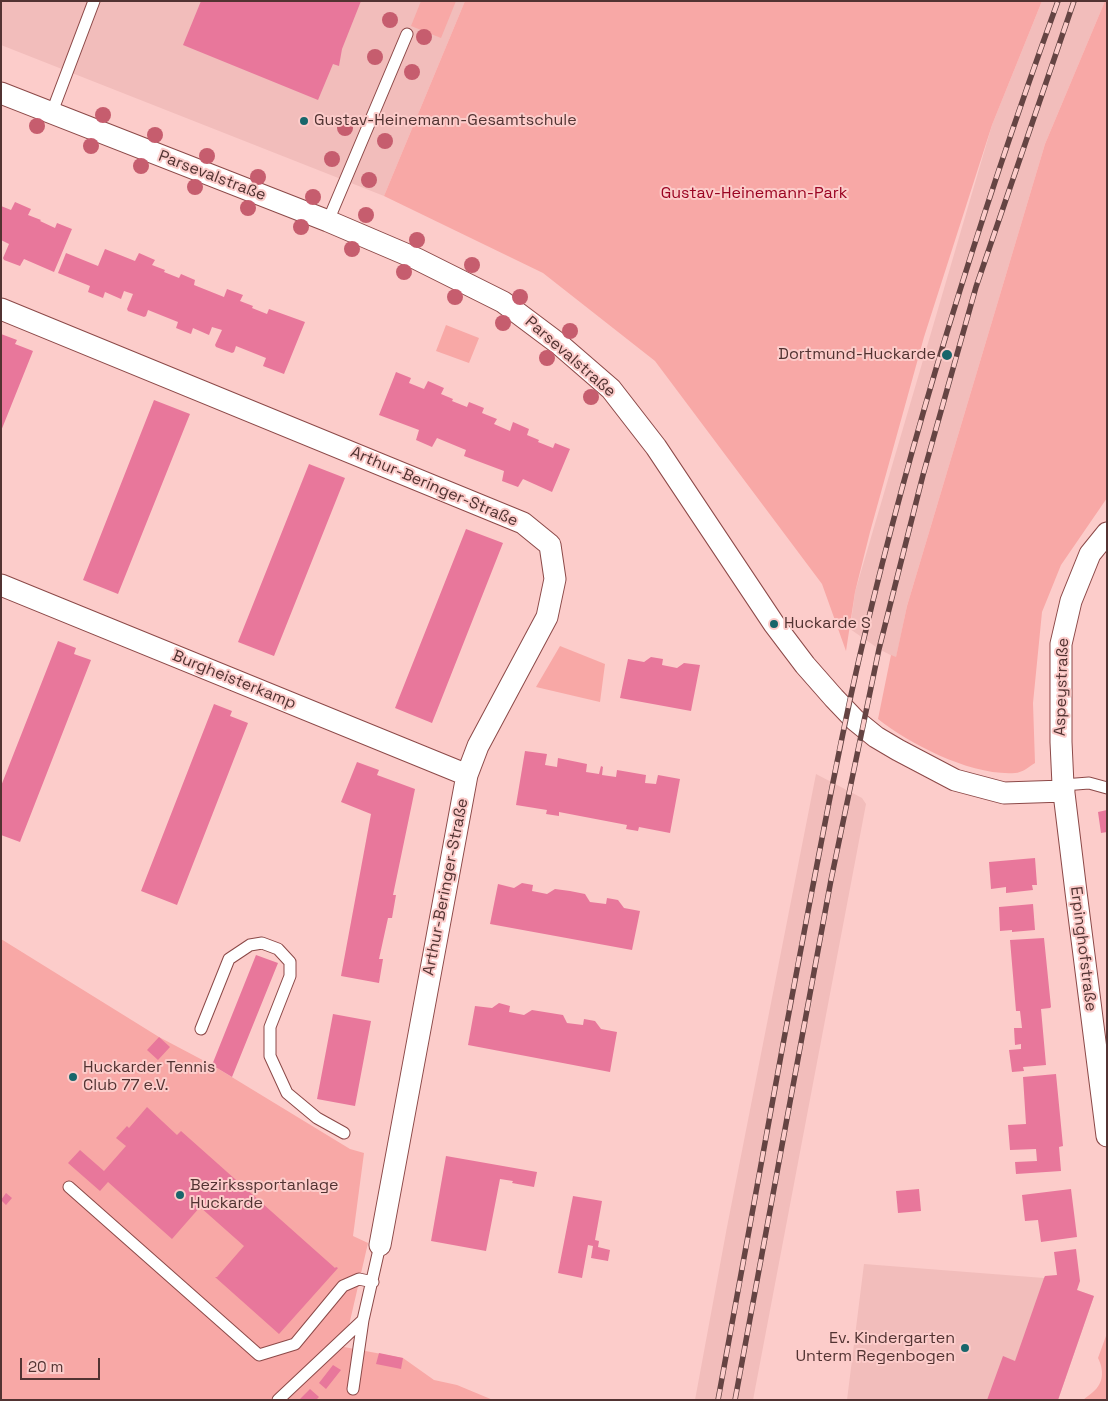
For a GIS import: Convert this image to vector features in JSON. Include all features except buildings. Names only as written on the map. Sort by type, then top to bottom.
[{"type":"street","name":"Parsevalstraße","points":[[1,92],[328,221],[417,259],[503,302],[559,344],[611,389],[656,447],[774,624],[806,666],[856,720],[876,737],[921,764],[947,776],[983,788],[1004,793],[1064,788]]},
{"type":"street","name":"Arthur-Beringer-Straße","points":[[1,309],[523,523],[550,546],[555,579],[547,617],[478,746],[467,775],[380,1245]]},
{"type":"street","name":"Aspeystraße","points":[[1064,788],[1061,742],[1061,644],[1071,601],[1090,554],[1107,533]]},
{"type":"street","name":"Burgheisterkamp","points":[[1,585],[467,775]]},
{"type":"street","name":"Erpinghofstraße","points":[[1064,788],[1107,1136]]},
{"type":"lane","points":[[52,112],[94,1]]},
{"type":"lane","points":[[328,221],[407,34]]},
{"type":"lane","points":[[1064,788],[1089,783],[1107,788]]},
{"type":"lane","points":[[201,1029],[229,959],[250,945],[262,943],[278,949],[290,962],[290,976],[270,1027],[270,1056],[287,1092],[317,1118],[344,1133]]},
{"type":"lane","points":[[69,1187],[259,1355],[295,1344],[343,1286],[359,1279],[373,1282]]},
{"type":"lane","points":[[353,1389],[363,1320],[380,1245]]},
{"type":"lane","points":[[278,1400],[363,1320]]},
{"type":"shaded area","name":"Gustav-Heinemann-Gesamtschule","points":[[1,1],[465,1],[384,196],[1,45]]},
{"type":"shaded area","points":[[1042,1],[1105,1],[1045,144],[907,606],[896,658],[850,629],[855,592],[992,125]]},
{"type":"shaded area","points":[[816,774],[862,798],[866,804],[753,1400],[695,1400],[727,1227]]},
{"type":"shaded area","name":"Ev. Kindergarten Unterm Regenbogen","points":[[864,1264],[1044,1278],[1094,1296],[1058,1400],[847,1400]]},
{"type":"green space","points":[[421,1],[456,1],[441,38],[411,26]]},
{"type":"green space","name":"Gustav-Heinemann-Park","points":[[465,1],[1042,1],[992,125],[924,337],[855,592],[846,651],[822,584],[655,361],[543,273],[384,196]]},
{"type":"green space","points":[[1105,1],[1107,1],[1107,498],[1061,565],[1042,612],[1033,703],[1035,763],[1018,773],[998,773],[961,764],[943,757],[907,739],[878,719],[891,655],[896,657],[907,606],[1045,144]]},
{"type":"green space","points":[[446,325],[479,338],[469,363],[436,351]]},
{"type":"green space","points":[[560,646],[605,664],[600,702],[536,687]]},
{"type":"green space","name":"Bezirkssportanlage Huckarde","points":[[1,939],[159,1037],[212,1065],[350,1149],[364,1153],[353,1236],[368,1243],[344,1347],[403,1358],[434,1380],[457,1385],[493,1400],[1,1400]]},
{"type":"green space","points":[[1106,1336],[1107,1400],[1083,1400],[1097,1388],[1101,1380],[1102,1372],[1098,1358]]},
{"type":"railway","points":[[718,1400],[786,1026],[842,736],[864,638],[905,477],[952,317],[1003,158],[1058,1]]},
{"type":"railway","points":[[735,1400],[831,880],[879,649],[923,475],[976,287],[1074,1]]},
{"type":"place","name":"Gustav-Heinemann-Gesamtschule","points":[[304,121]]},
{"type":"place","name":"Dortmund-Huckarde","points":[[947,355]]},
{"type":"place","name":"Huckarde S","points":[[774,624]]},
{"type":"place","name":"Huckarder Tennis Club 77 e.V.","points":[[73,1077]]},
{"type":"place","name":"Bezirkssportanlage Huckarde","points":[[180,1195]]},
{"type":"place","name":"Ev. Kindergarten Unterm Regenbogen","points":[[965,1348]]}]
